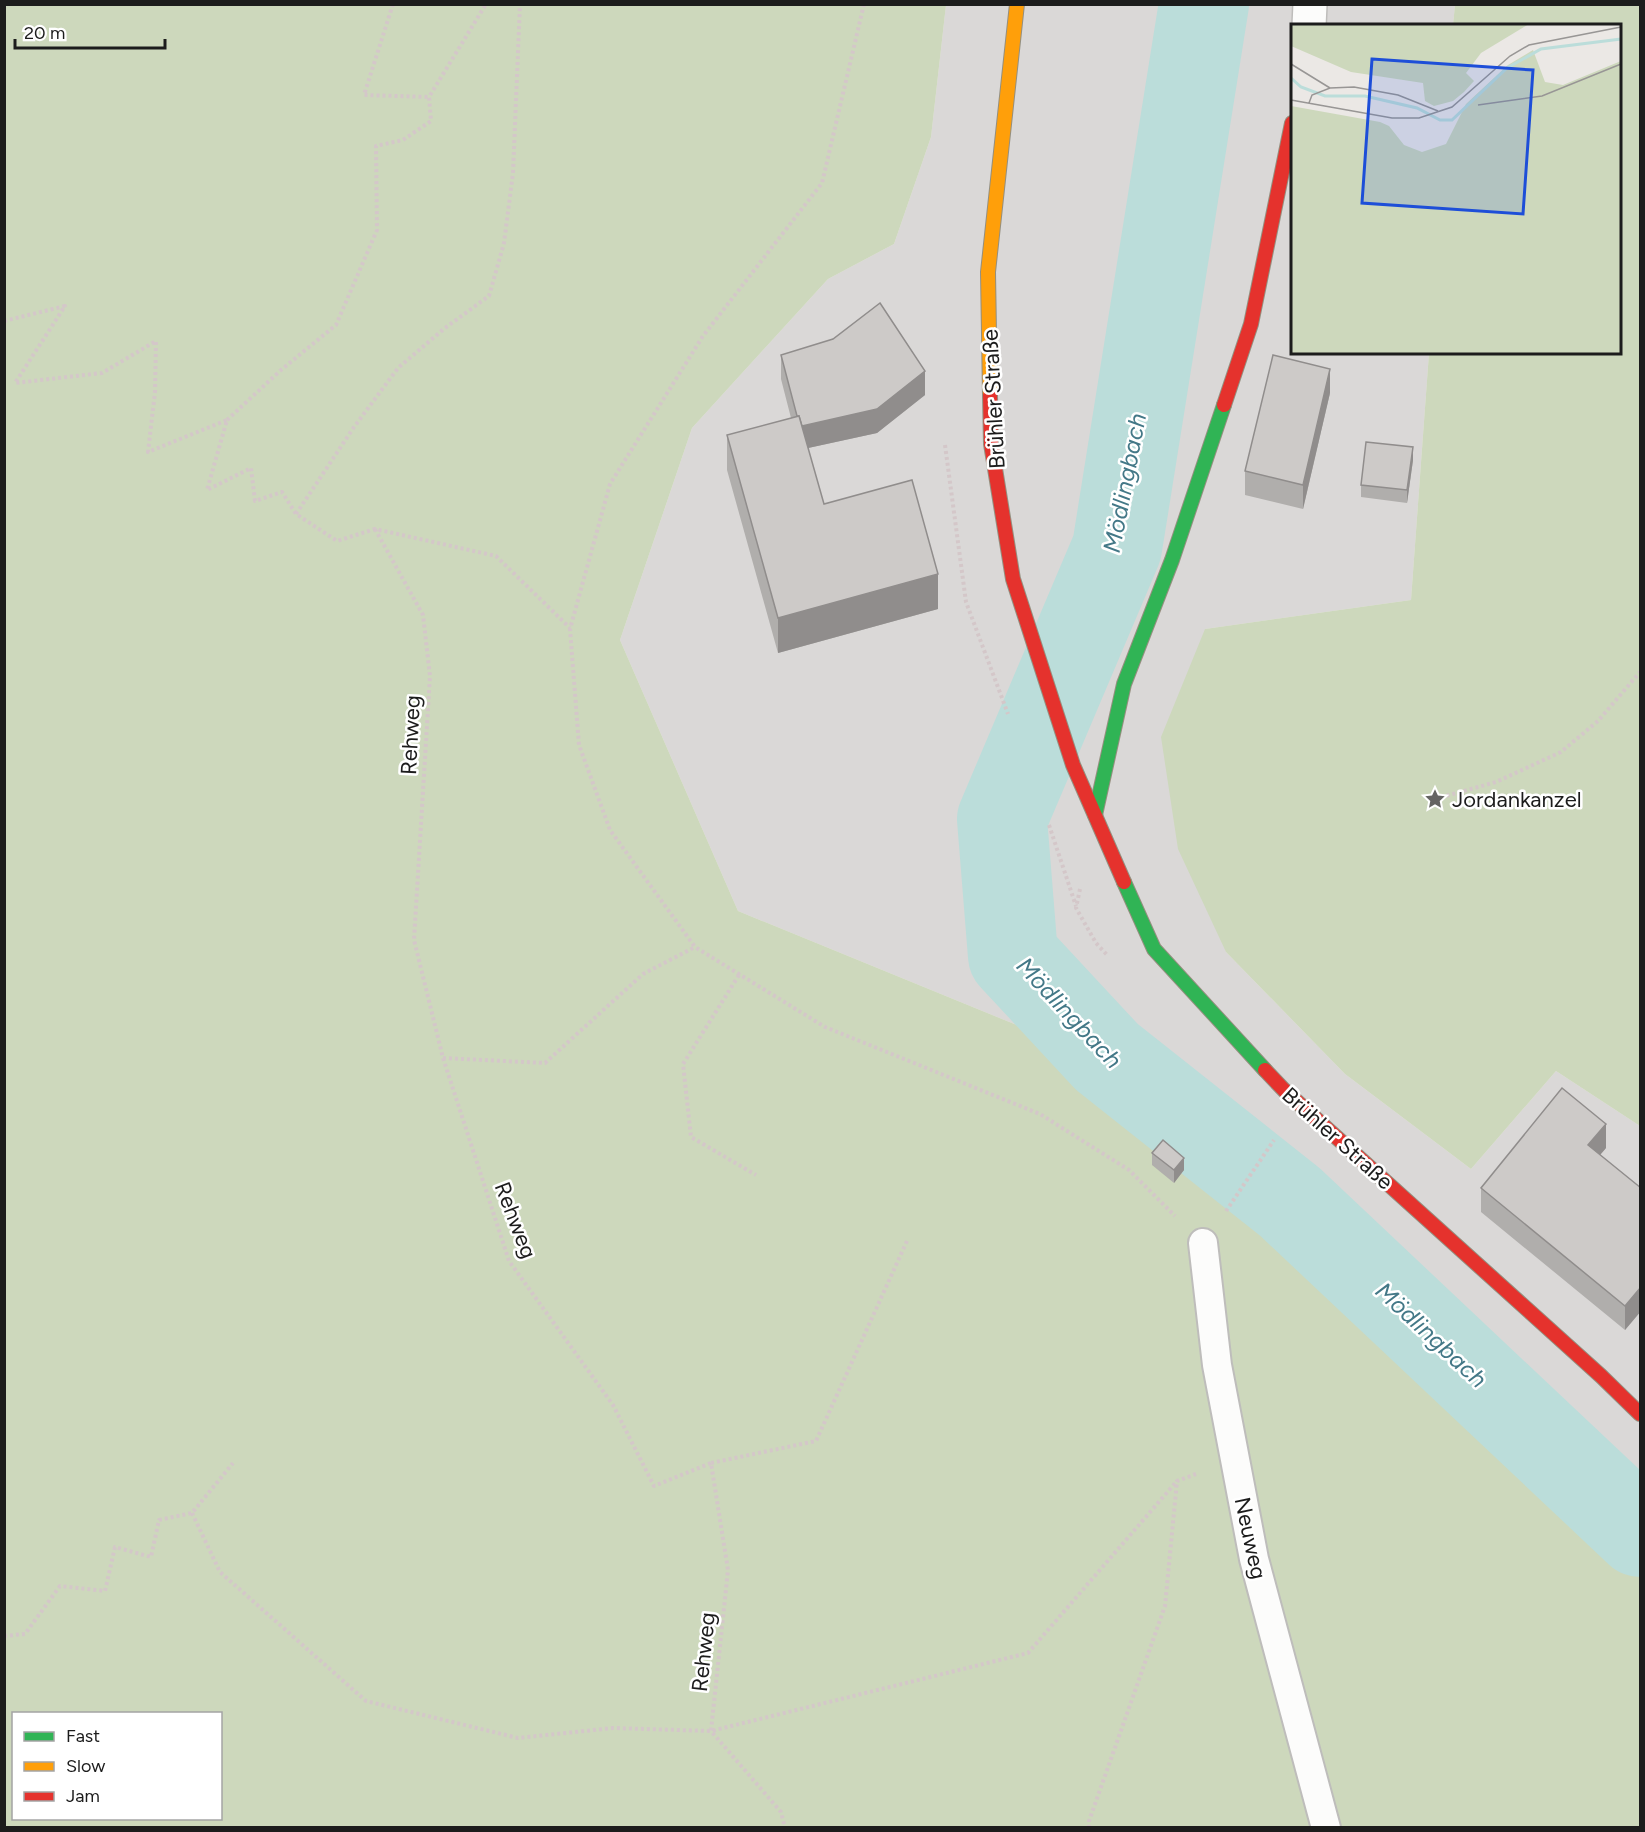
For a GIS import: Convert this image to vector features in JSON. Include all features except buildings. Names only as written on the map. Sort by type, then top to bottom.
[{"type":"main road","name":"Brühler Straße","points":[[1017,4],[988,272],[991,444],[1013,579],[1073,765],[1154,949],[1284,1090],[1641,1414]]},
{"type":"main road","points":[[1095,815],[1124,684],[1172,560],[1251,324],[1291,133]]},
{"type":"street","points":[[1310,4],[1310,24]]},
{"type":"lane","name":"Neuweg","points":[[1203,1244],[1217,1365],[1254,1559],[1326,1827]]},
{"type":"path","points":[[393,4],[364,96],[429,97]]},
{"type":"path","points":[[4,321],[64,306],[15,383],[102,373],[156,341],[155,392],[148,452],[227,420],[281,370],[336,325],[377,230],[376,146],[403,140],[431,121],[429,97],[486,4]]},
{"type":"path","points":[[296,514],[354,427],[398,368],[445,328],[489,296],[504,243],[513,173],[519,4]]},
{"type":"path","points":[[864,4],[822,183],[703,336],[610,484],[570,629],[579,745],[610,830],[694,947],[825,1027],[1040,1114],[1129,1170],[1203,1244]]},
{"type":"path","points":[[227,420],[207,490],[250,468],[255,501],[282,492],[296,514],[337,540],[375,529],[496,556],[570,629]]},
{"type":"path","name":"Rehweg","points":[[375,529],[423,615],[430,676],[414,940],[443,1058],[509,1261],[613,1405],[654,1486],[711,1463],[728,1570],[711,1731]]},
{"type":"path","points":[[1435,799],[1496,782],[1561,752],[1598,721],[1641,672]]},
{"type":"path","points":[[1056,844],[1076,908]]},
{"type":"path","points":[[443,1058],[545,1063],[643,974],[694,947]]},
{"type":"path","points":[[739,975],[683,1064],[691,1137],[756,1175]]},
{"type":"path","points":[[1235,1199],[1278,1135]]},
{"type":"path","points":[[711,1463],[816,1441],[907,1241]]},
{"type":"path","points":[[192,1513],[220,1572],[366,1701],[518,1738],[613,1728],[711,1731],[1028,1653],[1177,1480],[1235,1460]]},
{"type":"path","points":[[4,1636],[25,1635],[60,1586],[105,1591],[114,1547],[151,1557],[159,1520],[192,1513],[233,1462]]},
{"type":"path","points":[[1089,1827],[1089,1821],[1165,1606],[1177,1480]]},
{"type":"path","points":[[711,1731],[781,1812],[785,1827]]},
{"type":"shaded area","points":[[946,5],[1455,5],[1453,24],[1291,24],[1291,354],[1429,354],[1411,600],[1205,629],[1226,952],[1345,1074],[1471,1169],[1556,1071],[1640,1126],[1640,1512],[1200,1100],[738,911],[620,640],[692,428],[828,279],[894,244],[931,137]]},
{"type":"green space","points":[[5,5],[946,5],[931,137],[894,244],[828,279],[692,428],[620,640],[738,911],[1200,1100],[1640,1512],[1640,1827],[5,1828]]},
{"type":"green space","points":[[1455,5],[1640,5],[1640,1126],[1556,1071],[1471,1169],[1345,1074],[1226,952],[1178,849],[1161,737],[1205,629],[1411,600],[1429,354],[1621,354],[1621,24],[1453,24]]},
{"type":"waterway","name":"Mödlingbach","points":[[1204,4],[1117,548],[1002,819],[1013,956],[1107,1057],[1290,1202],[1640,1532]]},
{"type":"traffic: fast","points":[[1095,815],[1124,684],[1172,560],[1224,405]]},
{"type":"traffic: fast","points":[[1124,882],[1154,949],[1265,1070]]},
{"type":"traffic: slow","points":[[990,395],[988,272],[1017,4]]},
{"type":"traffic: jam","points":[[1224,405],[1251,324],[1291,128]]},
{"type":"traffic: jam","points":[[990,395],[991,444],[1013,579],[1073,765],[1124,882]]},
{"type":"traffic: jam","points":[[1265,1070],[1284,1090],[1601,1376],[1640,1414]]},
{"type":"place","name":"Jordankanzel","points":[[1435,799]]}]
